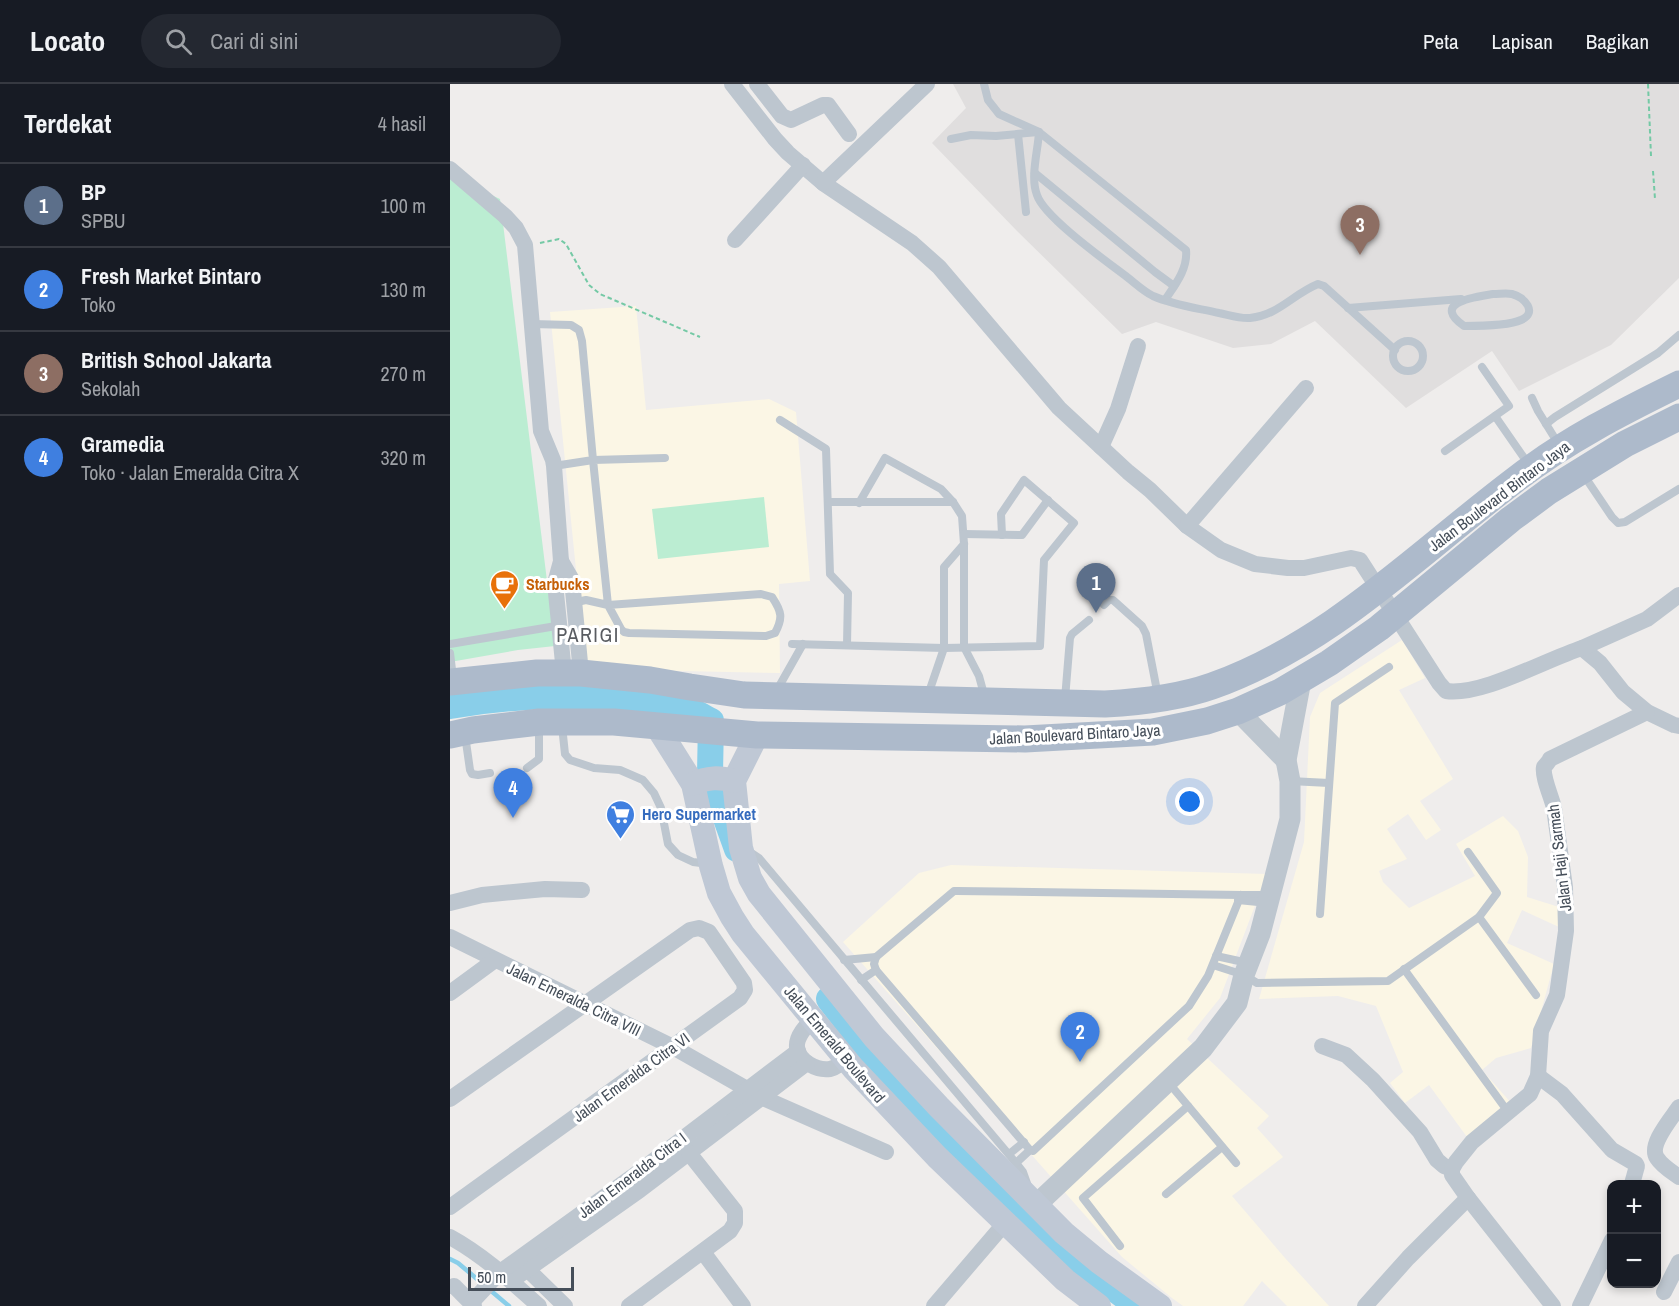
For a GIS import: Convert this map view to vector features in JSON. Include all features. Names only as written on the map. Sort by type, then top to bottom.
[{"type":"main road","name":"Jalan Boulevard Bintaro Jaya","points":[[452,676],[573,673],[650,680],[744,695],[773,696],[1105,704],[1158,699],[1211,686],[1243,674],[1309,639],[1359,605],[1464,519],[1561,447],[1679,384]]},
{"type":"main road","name":"Jalan Boulevard Bintaro Jaya","points":[[457,734],[550,722],[614,722],[745,734],[1025,739],[1153,732],[1207,721],[1238,711],[1301,680],[1380,628],[1511,519],[1549,491],[1625,444],[1679,417]]},
{"type":"main road","points":[[980,738],[989,730],[992,722],[992,712],[986,701]]},
{"type":"main road","points":[[1025,702],[1016,710],[1013,720],[1025,739]]},
{"type":"main road","name":"Jalan Emerald Boulevard","points":[[656,725],[696,783],[711,864],[719,893],[743,934],[813,1019],[939,1107],[1064,1233],[1160,1306]]},
{"type":"main road","points":[[696,783],[717,777],[730,780],[745,734]]},
{"type":"main road","name":"Jalan Emerald Boulevard","points":[[730,780],[741,848],[750,878],[863,1053],[937,1157],[1065,1280],[1100,1306]]},
{"type":"street","points":[[732,84],[775,139],[823,183],[912,243],[939,267],[1059,408],[1150,490],[1186,526],[1221,550],[1255,564],[1304,568],[1356,558],[1360,560],[1439,683],[1446,690],[1453,692],[1486,686],[1582,648],[1647,619],[1679,596]]},
{"type":"street","points":[[758,84],[782,116],[790,120],[823,105],[828,105],[849,134]]},
{"type":"street","points":[[823,183],[927,84]]},
{"type":"street","points":[[735,240],[803,165]]},
{"type":"street","points":[[450,169],[505,216],[516,228],[525,245],[541,431],[554,466],[561,561],[555,583],[560,622],[573,673]]},
{"type":"street","points":[[1101,447],[1118,409],[1138,346]]},
{"type":"street","points":[[1186,526],[1306,388]]},
{"type":"street","points":[[560,622],[574,601],[572,580],[561,561]]},
{"type":"street","points":[[1582,648],[1600,663],[1623,693],[1647,712],[1679,726]]},
{"type":"street","points":[[1034,1202],[1203,1048],[1237,1003],[1246,969],[1260,934],[1290,819],[1288,770],[1301,680]]},
{"type":"street","points":[[1238,711],[1288,770]]},
{"type":"street","name":"Jalan Haji Sarmah","points":[[1452,1169],[1472,1142],[1530,1094],[1538,1076],[1541,1031],[1557,995],[1566,931],[1565,887],[1552,796],[1545,778],[1544,767],[1550,759],[1647,712]]},
{"type":"street","points":[[450,903],[492,894],[545,889],[582,890]]},
{"type":"street","name":"Jalan Emeralda Citra VI","points":[[450,1207],[740,998],[745,990],[744,983],[709,932],[699,928],[690,930],[585,1003]]},
{"type":"street","name":"Jalan Emeralda Citra VIII","points":[[450,937],[673,1047],[754,1093]]},
{"type":"street","points":[[450,993],[495,960]]},
{"type":"street","points":[[450,1099],[585,1003]]},
{"type":"street","points":[[813,1019],[799,1036],[796,1046],[802,1057],[818,1068],[829,1069],[863,1053]]},
{"type":"street","points":[[1322,1046],[1346,1054],[1420,1132],[1437,1160],[1452,1169],[1452,1175],[1468,1198],[1554,1306]]},
{"type":"street","name":"Jalan Emeralda Citra I","points":[[454,1286],[474,1302],[502,1277],[636,1183],[802,1057]]},
{"type":"street","points":[[1538,1076],[1562,1094],[1612,1150],[1636,1164],[1633,1180]]},
{"type":"street","points":[[754,1093],[886,1152]]},
{"type":"street","name":"Jalan Emeralda Citra I","points":[[636,1183],[689,1153],[754,1093]]},
{"type":"street","points":[[1679,1107],[1656,1142],[1654,1151],[1657,1159],[1679,1178]]},
{"type":"street","points":[[629,1306],[730,1231],[735,1222],[735,1211],[689,1153]]},
{"type":"street","points":[[1365,1306],[1408,1258],[1468,1198]]},
{"type":"street","points":[[934,1306],[1005,1223]]},
{"type":"street","points":[[450,1237],[467,1246],[538,1306]]},
{"type":"street","points":[[1580,1306],[1607,1249]]},
{"type":"street","points":[[703,1252],[743,1306]]},
{"type":"street","points":[[1664,1292],[1679,1262]]},
{"type":"street","points":[[522,1264],[565,1306]]},
{"type":"lane","points":[[984,84],[988,100],[999,114],[1039,132],[1186,250],[1187,258],[1182,273],[1165,300]]},
{"type":"lane","points":[[951,139],[971,135],[996,136],[1039,132]]},
{"type":"lane","points":[[1039,132],[1033,181],[1041,204],[1059,223],[1150,295],[1246,319],[1264,316],[1318,284],[1324,286],[1395,350]]},
{"type":"lane","points":[[1017,134],[1026,212]]},
{"type":"lane","points":[[1035,173],[1174,286]]},
{"type":"lane","points":[[1348,308],[1510,294],[1520,297],[1528,304],[1529,311],[1525,318],[1519,321],[1464,326],[1454,317],[1452,311],[1454,305],[1462,299]]},
{"type":"lane","points":[[532,324],[571,325],[579,330],[582,341],[608,605],[624,632],[766,636],[775,633],[781,621],[780,613],[772,597],[761,594],[608,605],[586,600],[574,601]]},
{"type":"lane","points":[[1546,424],[1658,353],[1679,335]]},
{"type":"lane","points":[[1445,451],[1509,406],[1482,367]]},
{"type":"lane","points":[[1532,398],[1561,447]]},
{"type":"lane","points":[[1495,416],[1532,468]]},
{"type":"lane","points":[[780,420],[826,449],[830,574],[848,593],[847,645]]},
{"type":"lane","points":[[554,466],[593,460],[665,458]]},
{"type":"lane","points":[[859,503],[885,459],[942,489],[962,516],[964,647],[979,676],[986,701]]},
{"type":"lane","points":[[1581,471],[1618,523],[1625,522],[1679,489]]},
{"type":"lane","points":[[792,644],[944,648],[1040,646],[1044,560],[1074,523],[1024,480],[1001,514],[1002,535]]},
{"type":"lane","points":[[964,534],[1022,535],[1048,500]]},
{"type":"lane","points":[[829,502],[953,502]]},
{"type":"lane","points":[[926,699],[944,648],[944,567],[964,544]]},
{"type":"lane","points":[[1104,605],[1109,600],[1113,600],[1143,626],[1158,699]]},
{"type":"lane","points":[[1065,703],[1070,638],[1089,620]]},
{"type":"lane","points":[[450,644],[560,622]]},
{"type":"lane","points":[[773,696],[802,644]]},
{"type":"lane","points":[[450,653],[452,676]]},
{"type":"lane","points":[[1320,914],[1335,703],[1389,666]]},
{"type":"lane","points":[[527,768],[539,759],[550,722]]},
{"type":"lane","points":[[550,722],[570,760],[594,768],[620,770],[643,780],[654,793],[661,808],[668,844],[678,855],[693,862],[711,864]]},
{"type":"lane","points":[[457,734],[472,774],[490,773]]},
{"type":"lane","points":[[1288,770],[1329,783]]},
{"type":"lane","points":[[741,848],[759,858],[1009,1154],[1023,1172],[1034,1202]]},
{"type":"lane","points":[[1216,956],[1246,969],[1257,983],[1388,981],[1479,917],[1497,893],[1468,852]]},
{"type":"lane","points":[[1030,1150],[876,970],[873,964],[876,957],[954,891],[1269,899]]},
{"type":"lane","points":[[1016,1163],[1189,1006],[1208,976],[1240,898]]},
{"type":"lane","points":[[1479,917],[1536,995]]},
{"type":"lane","points":[[844,960],[876,957]]},
{"type":"lane","points":[[1213,965],[1246,969]]},
{"type":"lane","points":[[1404,969],[1503,1105]]},
{"type":"lane","points":[[861,980],[876,970]]},
{"type":"lane","points":[[1167,1082],[1236,1163]]},
{"type":"lane","points":[[1120,1246],[1083,1198],[1188,1106]]},
{"type":"lane","points":[[1009,1154],[1024,1142]]},
{"type":"lane","points":[[1166,1194],[1222,1147]]},
{"type":"path","points":[[1647,84],[1651,156]]},
{"type":"path","points":[[1653,171],[1655,199]]},
{"type":"path","points":[[525,245],[560,239],[566,244],[589,285],[600,294],[700,337]]},
{"type":"shaded area","points":[[953,84],[1679,84],[1679,278],[1611,345],[1519,391],[1492,351],[1406,408],[1315,321],[1271,344],[1233,348],[1156,322],[1122,334],[1017,231],[932,143],[966,108]]},
{"type":"shaded area","points":[[636,306],[646,410],[769,399],[796,412],[810,581],[779,584],[780,673],[586,669],[550,312]]},
{"type":"shaded area","points":[[1402,640],[1425,678],[1399,690],[1453,779],[1420,801],[1441,830],[1426,840],[1408,814],[1387,829],[1407,859],[1379,871],[1383,882],[1409,908],[1475,876],[1456,844],[1503,816],[1518,831],[1528,857],[1527,897],[1559,907],[1559,927],[1522,910],[1507,943],[1554,964],[1531,1048],[1496,1058],[1482,1070],[1512,1104],[1467,1137],[1429,1085],[1405,1103],[1390,1083],[1403,1072],[1376,1006],[1338,996],[1259,999],[1304,842],[1310,717],[1320,693]]},
{"type":"shaded area","points":[[951,865],[1267,874],[1220,998],[1187,1039],[1269,1116],[1257,1128],[1283,1157],[1232,1196],[1329,1306],[1287,1306],[1262,1281],[1243,1306],[1183,1306],[1172,1298],[1122,1257],[843,942],[919,873]]},
{"type":"green space","points":[[450,167],[472,186],[500,199],[555,646],[450,662]]},
{"type":"green space","points":[[764,497],[769,547],[658,559],[652,509]]},
{"type":"waterway","points":[[450,706],[502,699],[554,696],[633,701],[675,707],[699,714],[711,721],[710,774],[737,849]]},
{"type":"waterway","points":[[829,999],[896,1086],[1037,1230],[1137,1306]]},
{"type":"waterway","points":[[450,1259],[483,1284]]},
{"type":"waterway","points":[[490,1290],[509,1306]]},
{"type":"place","name":"British School Jakarta","points":[[1360,255]]},
{"type":"place","name":"Starbucks","points":[[505,610]]},
{"type":"place","name":"BP","points":[[1096,613]]},
{"type":"place","name":"Gramedia","points":[[513,818]]},
{"type":"place","name":"Hero Supermarket","points":[[621,840]]},
{"type":"place","name":"Fresh Market Bintaro","points":[[1080,1062]]},
{"type":"district","name":"PARIGI","points":[[588,635]]}]
